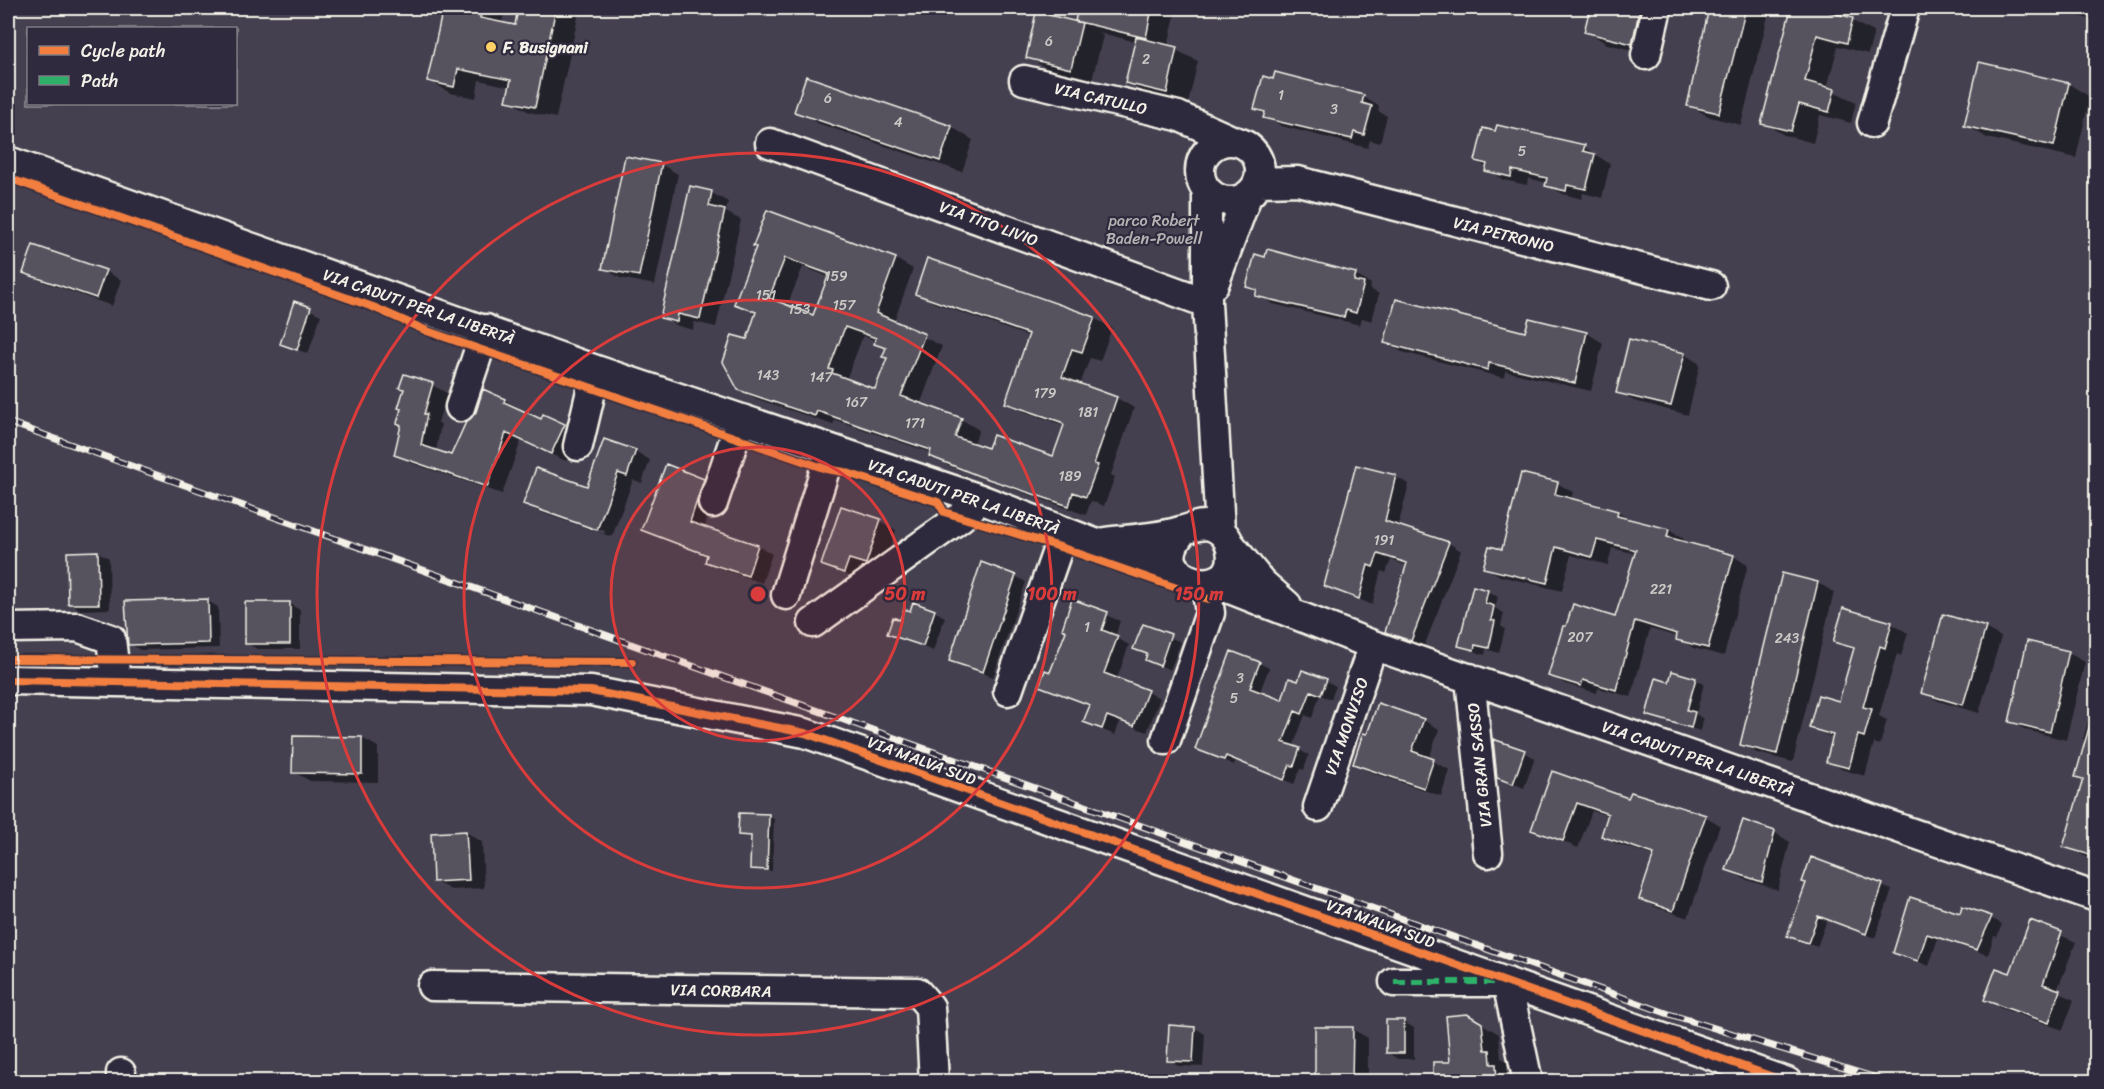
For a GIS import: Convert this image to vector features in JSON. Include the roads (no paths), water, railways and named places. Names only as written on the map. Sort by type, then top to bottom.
[{"type":"street","points":[[1646,55],[1657,8]]},
{"type":"street","points":[[1872,123],[1905,8]]},
{"type":"street","name":"VIA CATULLO","points":[[1024,80],[1178,116],[1244,146]]},
{"type":"street","points":[[1178,116],[1198,136],[1203,155],[1199,174],[1207,192],[1207,303],[1213,443],[1225,537],[1231,562],[1227,570],[1212,582],[1204,584],[1187,580],[1175,567],[1173,547],[1188,528],[1213,443]]},
{"type":"street","name":"VIA TITO LIVIO","points":[[770,143],[1207,303]]},
{"type":"street","points":[[1203,155],[1216,143],[1244,146],[1260,166],[1207,303]]},
{"type":"street","name":"VIA PETRONIO","points":[[1244,146],[1298,182],[1711,286]]},
{"type":"street","name":"VIA CADUTI PER LA LIBERTÀ","points":[[9,167],[486,329],[596,370],[980,499],[1097,544],[1175,567]]},
{"type":"street","name":"VIA PETRONIO","points":[[1253,189],[1298,182]]},
{"type":"street","points":[[1207,192],[1222,201],[1239,200],[1253,189]]},
{"type":"street","points":[[460,407],[486,329]]},
{"type":"street","points":[[578,446],[596,370]]},
{"type":"street","points":[[713,503],[741,419]]},
{"type":"street","points":[[786,596],[831,450]]},
{"type":"street","points":[[813,623],[961,517],[980,499]]},
{"type":"street","points":[[1097,544],[1211,526],[1225,537],[1261,582],[1300,617]]},
{"type":"street","points":[[1008,691],[1064,531]]},
{"type":"street","points":[[1166,740],[1210,612],[1208,598],[1212,582]]},
{"type":"street","name":"VIA CADUTI PER LA LIBERTÀ","points":[[1212,582],[1373,645],[2097,897]]},
{"type":"street","points":[[8,628],[77,627],[111,639],[116,681]]},
{"type":"street","name":"VIA MONVISO","points":[[1318,807],[1373,645]]},
{"type":"street","name":"VIA GRAN SASSO","points":[[1470,678],[1488,853]]},
{"type":"street","name":"VIA MALVA SUD","points":[[8,680],[591,690],[806,733],[1786,1082]]},
{"type":"street","name":"VIA MALVA SUD","points":[[1394,982],[1507,982]]},
{"type":"street","points":[[1507,982],[1528,1082]]},
{"type":"street","name":"VIA CORBARA","points":[[432,986],[917,992],[930,1007],[934,1082]]},
{"type":"railway","points":[[8,422],[1669,1014],[1889,1082]]},
{"type":"place","name":"F. Busignani","points":[[491,47]]},
{"type":"park label","name":"parco Robert Baden-Powell","points":[[1154,229]]}]
